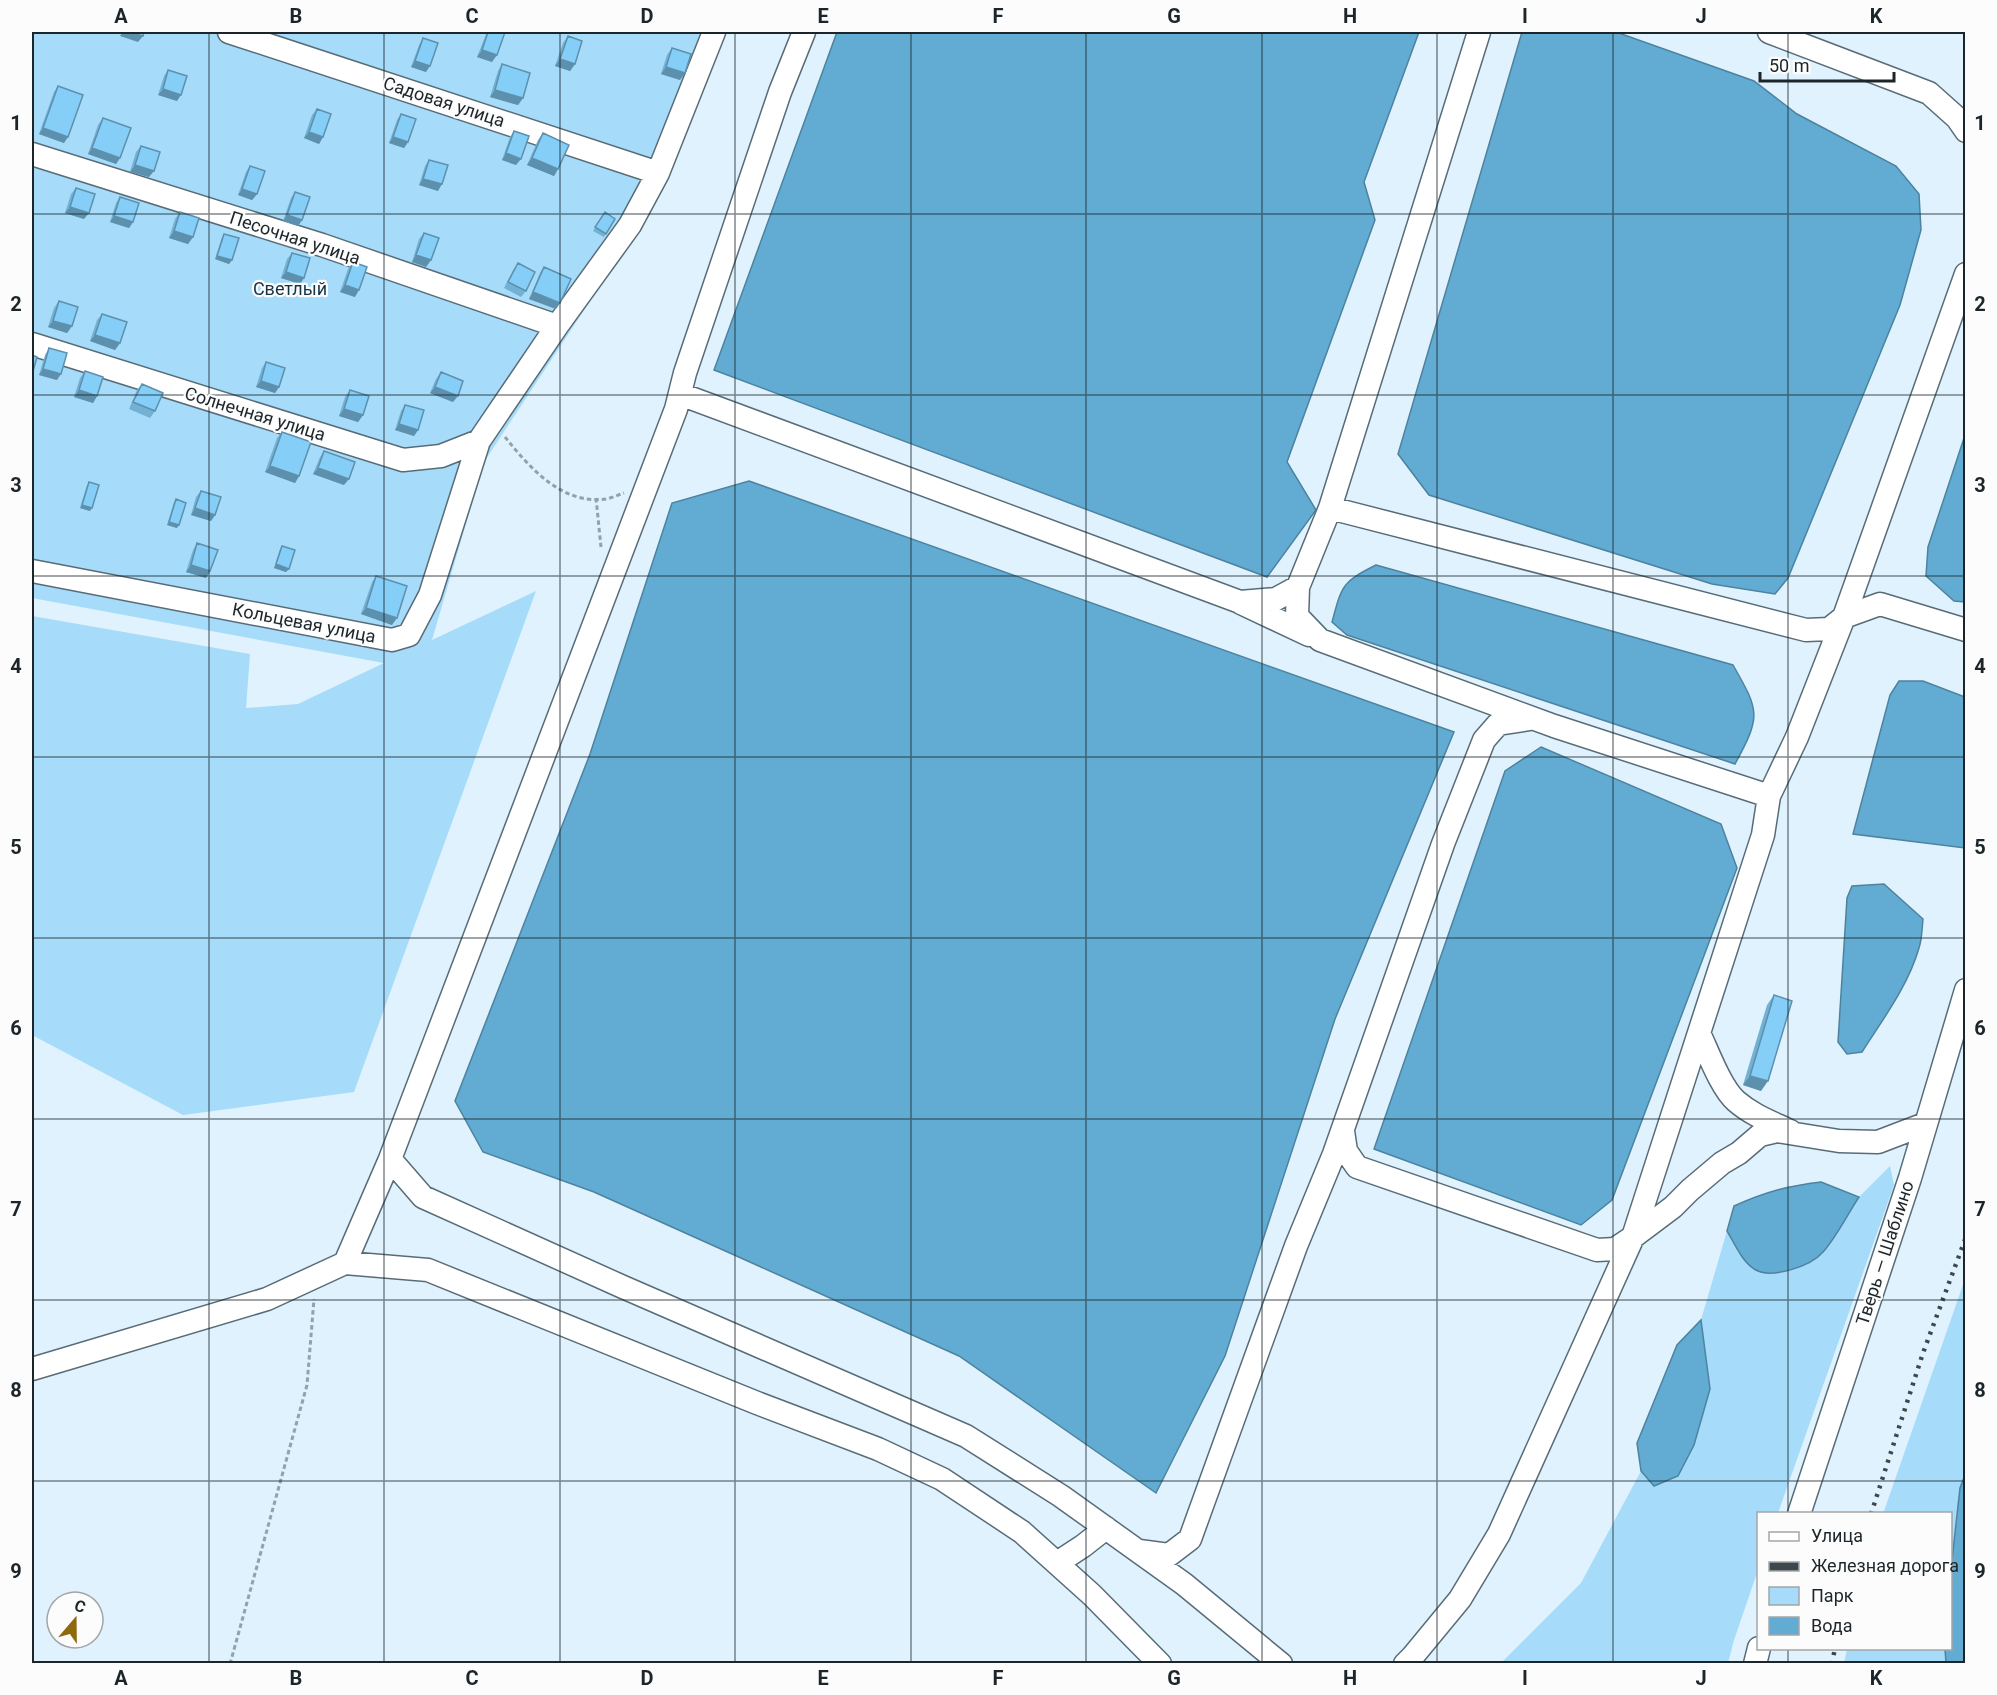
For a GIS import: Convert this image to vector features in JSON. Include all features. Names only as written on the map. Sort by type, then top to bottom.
[{"type":"street","name":"Садовая улица","points":[[229,32],[658,173]]},
{"type":"street","name":"Кольцевая улица","points":[[32,571],[392,640],[409,635],[430,595],[479,441],[557,326],[630,225],[658,173],[714,32]]},
{"type":"street","points":[[345,1263],[390,1159],[676,409],[780,92],[804,32]]},
{"type":"street","points":[[1320,640],[1297,616],[1298,587],[1330,508],[1479,32]]},
{"type":"street","points":[[1769,32],[1929,93],[1963,123]]},
{"type":"street","name":"Песочная улица","points":[[32,154],[322,245],[557,326]]},
{"type":"street","points":[[1405,1664],[1460,1599],[1499,1534],[1633,1237],[1763,835],[1768,796],[1797,737],[1844,617],[1965,274]]},
{"type":"street","name":"Солнечная улица","points":[[32,344],[403,460],[441,456],[479,441]]},
{"type":"street","points":[[680,394],[1240,602],[1320,640],[1535,719],[1768,796]]},
{"type":"street","points":[[1330,508],[1806,630],[1828,629],[1844,617],[1880,604],[1965,630]]},
{"type":"street","points":[[1240,602],[1276,599],[1298,587]]},
{"type":"street","points":[[1464,692],[1482,717],[1484,740]]},
{"type":"street","points":[[1137,1551],[1169,1555],[1190,1539],[1296,1246],[1343,1131],[1443,844],[1484,740],[1498,724],[1535,719]]},
{"type":"street","name":"Тверь — Шаблино","points":[[1800,1512],[1910,1178],[1965,990]]},
{"type":"street","points":[[1699,1033],[1715,1069],[1734,1099],[1755,1114],[1796,1134]]},
{"type":"street","points":[[1343,1131],[1346,1151],[1357,1167],[1597,1250],[1616,1249],[1673,1208],[1722,1163],[1739,1153],[1760,1135],[1777,1131],[1839,1141],[1878,1142],[1925,1125]]},
{"type":"street","points":[[390,1159],[423,1197],[623,1287],[966,1436],[1061,1496],[1184,1584],[1281,1664]]},
{"type":"street","points":[[1320,1188],[1338,1173],[1357,1167]]},
{"type":"street","points":[[32,1369],[267,1299],[345,1263],[428,1270],[757,1403],[878,1449],[942,1479],[1022,1532],[1092,1595],[1160,1664]]},
{"type":"street","points":[[1057,1563],[1106,1528]]},
{"type":"path","points":[[492,422],[531,469],[571,496],[606,499],[646,485]]},
{"type":"path","points":[[230,1664],[307,1384],[315,1277]]},
{"type":"green space","name":"Светлый","points":[[32,32],[723,32],[671,172],[629,242],[484,462],[432,640],[536,591],[354,1092],[183,1115],[32,1035],[32,616],[250,654],[246,708],[298,704],[384,663],[32,598]]},
{"type":"green space","points":[[1890,1166],[1894,1185],[1778,1512],[1757,1512],[1757,1573],[1728,1663],[1500,1664],[1581,1583],[1641,1471],[1654,1486],[1710,1389],[1701,1320],[1727,1231],[1740,1253],[1782,1273],[1822,1254],[1859,1197]]},
{"type":"green space","points":[[1965,1279],[1965,1475],[1960,1488],[1952,1560],[1952,1512],[1884,1512]]},
{"type":"green space","points":[[1847,1650],[1946,1650],[1946,1663],[1844,1664]]},
{"type":"water","points":[[837,32],[1419,32],[1364,182],[1375,220],[1287,462],[1316,510],[1267,577],[714,370]]},
{"type":"water","points":[[1522,32],[1616,32],[1754,81],[1797,114],[1896,166],[1919,194],[1921,230],[1900,305],[1788,578],[1775,594],[1712,584],[1429,495],[1398,454]]},
{"type":"water","points":[[1965,435],[1966,602],[1954,601],[1926,576],[1928,547]]},
{"type":"water","points":[[749,481],[1454,732],[1335,1019],[1225,1356],[1156,1493],[959,1356],[594,1192],[483,1152],[455,1101],[590,754],[672,503]]},
{"type":"water","points":[[1376,565],[1733,665],[1748,694],[1754,714],[1749,735],[1735,764],[1347,635],[1332,622],[1341,592],[1356,576]]},
{"type":"water","points":[[1899,681],[1923,681],[1965,697],[1965,848],[1853,834],[1890,695]]},
{"type":"water","points":[[1541,747],[1721,824],[1737,868],[1612,1200],[1581,1225],[1374,1149],[1505,771]]},
{"type":"water","points":[[1884,884],[1923,919],[1920,945],[1902,989],[1862,1052],[1847,1054],[1838,1042],[1847,898],[1852,886]]},
{"type":"water","points":[[1821,1182],[1859,1197],[1823,1252],[1810,1262],[1780,1272],[1761,1272],[1749,1265],[1727,1231],[1734,1206],[1776,1190]]},
{"type":"water","points":[[1701,1320],[1710,1389],[1694,1445],[1678,1476],[1654,1486],[1641,1471],[1637,1443],[1677,1345]]},
{"type":"water","points":[[1965,1475],[1965,1663],[1946,1663],[1945,1650],[1952,1650],[1952,1560],[1960,1488]]},
{"type":"building","points":[[129,32],[144,32],[143,36]]},
{"type":"building","points":[[488,32],[505,32],[497,55],[482,50]]},
{"type":"building","points":[[568,36],[582,41],[575,64],[560,59]]},
{"type":"building","points":[[423,38],[438,43],[430,66],[415,61]]},
{"type":"building","points":[[672,48],[691,54],[685,73],[666,67]]},
{"type":"building","points":[[502,64],[530,73],[523,98],[495,90]]},
{"type":"building","points":[[168,70],[187,76],[181,95],[163,89]]},
{"type":"building","points":[[58,86],[83,95],[68,137],[43,128]]},
{"type":"building","points":[[317,109],[331,114],[323,137],[309,132]]},
{"type":"building","points":[[401,114],[416,119],[408,142],[393,137]]},
{"type":"building","points":[[103,118],[131,128],[120,158],[92,148]]},
{"type":"building","points":[[514,131],[529,136],[521,159],[506,153]]},
{"type":"building","points":[[543,133],[569,145],[558,169],[532,158]]},
{"type":"building","points":[[141,146],[160,152],[154,171],[135,165]]},
{"type":"building","points":[[429,160],[448,165],[442,184],[423,179]]},
{"type":"building","points":[[250,166],[265,171],[257,194],[242,189]]},
{"type":"building","points":[[76,188],[95,194],[89,213],[70,207]]},
{"type":"building","points":[[295,192],[310,197],[302,220],[287,215]]},
{"type":"building","points":[[120,197],[139,203],[133,222],[114,216]]},
{"type":"building","points":[[180,212],[199,218],[193,237],[174,231]]},
{"type":"building","points":[[605,212],[615,219],[606,234],[595,227]]},
{"type":"building","points":[[424,233],[439,238],[431,260],[416,255]]},
{"type":"building","points":[[224,234],[239,238],[232,260],[217,256]]},
{"type":"building","points":[[292,253],[310,258],[304,278],[286,272]]},
{"type":"building","points":[[353,262],[367,267],[359,290],[345,285]]},
{"type":"building","points":[[518,263],[535,272],[526,291],[508,282]]},
{"type":"building","points":[[544,267],[571,279],[560,303],[533,292]]},
{"type":"building","points":[[59,301],[78,307],[72,326],[53,321]]},
{"type":"building","points":[[102,314],[127,322],[120,343],[95,335]]},
{"type":"building","points":[[49,348],[67,353],[61,374],[43,369]]},
{"type":"building","points":[[32,355],[37,357],[32,375]]},
{"type":"building","points":[[266,362],[285,368],[279,387],[261,381]]},
{"type":"building","points":[[85,371],[103,377],[97,396],[79,390]]},
{"type":"building","points":[[441,372],[463,381],[458,396],[435,387]]},
{"type":"building","points":[[142,384],[163,393],[155,411],[133,402]]},
{"type":"building","points":[[350,390],[369,396],[363,415],[344,409]]},
{"type":"building","points":[[405,405],[424,410],[418,430],[399,424]]},
{"type":"building","points":[[282,432],[311,442],[299,476],[270,466]]},
{"type":"building","points":[[324,451],[355,462],[349,479],[318,468]]},
{"type":"building","points":[[89,482],[99,485],[92,508],[82,505]]},
{"type":"building","points":[[201,491],[221,497],[215,515],[195,508]]},
{"type":"building","points":[[176,499],[186,503],[179,525],[169,522]]},
{"type":"building","points":[[197,543],[218,550],[210,571],[191,565]]},
{"type":"building","points":[[282,546],[295,550],[289,569],[276,564]]},
{"type":"building","points":[[376,576],[407,586],[397,618],[366,608]]},
{"type":"building","points":[[1774,995],[1792,1001],[1768,1081],[1750,1076]]},
{"type":"railway","points":[[1872,1512],[1923,1353],[1966,1237]]},
{"type":"railway","points":[[1832,1664],[1835,1650]]}]
